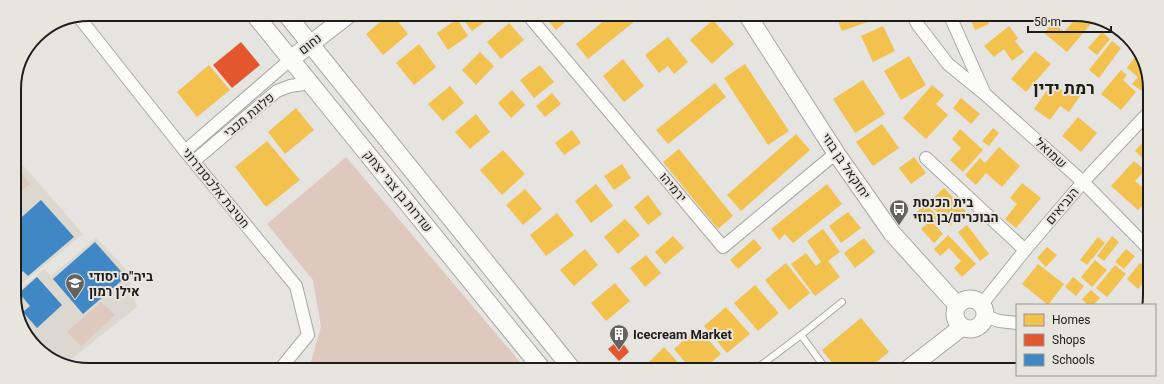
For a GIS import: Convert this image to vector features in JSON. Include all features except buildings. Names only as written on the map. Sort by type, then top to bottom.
[{"type":"main road","name":"שדרות בן צבי יצחק","points":[[260,21],[311,83],[532,362]]},
{"type":"main road","name":"שדרות בן צבי יצחק","points":[[292,21],[567,363]]},
{"type":"main road","name":"נחום","points":[[291,59],[340,21]]},
{"type":"main road","name":"יחזקאל בן בוזי","points":[[751,21],[836,153],[892,233],[957,305]]},
{"type":"main road","points":[[970,299],[978,301],[983,310],[980,326],[975,328],[968,329],[962,327],[958,324],[955,318],[957,305],[961,301],[970,299]]},
{"type":"main road","points":[[916,363],[962,327]]},
{"type":"street","name":"ירמיהו","points":[[533,21],[723,247],[836,153]]},
{"type":"street","name":"שמואל","points":[[916,21],[948,64],[986,95],[1083,182],[1143,243]]},
{"type":"street","name":"שמואל","points":[[952,21],[986,95]]},
{"type":"street","name":"חטיבת אלכסנדרוני","points":[[82,22],[185,151],[296,286],[308,335],[285,363]]},
{"type":"street","name":"פלוגת מכבי","points":[[185,151],[291,59]]},
{"type":"street","name":"פלוגת מכבי","points":[[194,161],[277,91],[290,86],[311,83]]},
{"type":"street","name":"הנביאים","points":[[983,310],[1025,250],[1083,182],[1143,118]]},
{"type":"street","points":[[926,158],[1025,250]]},
{"type":"street","points":[[983,310],[999,320],[1016,323]]},
{"type":"lane","points":[[764,363],[842,302]]},
{"type":"lane","points":[[801,335],[822,363]]},
{"type":"shaded area","points":[[346,157],[520,363],[311,363],[321,327],[313,280],[267,224]]},
{"type":"shaded area","points":[[21,163],[83,234],[21,284]]},
{"type":"shaded area","points":[[21,172],[30,184],[21,191]]},
{"type":"shaded area","name":"ביה\"ס יסודי אילן רמון","points":[[96,238],[126,269],[137,307],[70,360],[63,358],[44,346],[38,340],[28,325],[22,308],[21,289],[44,269],[51,276]]},
{"type":"shaded area","points":[[101,302],[115,315],[81,346],[67,332]]},
{"type":"place","name":"בית הכנסת הבוכרים/בן בוזי","points":[[899,226]]},
{"type":"place","name":"ביה\"ס יסודי אילן רמון","points":[[75,300]]},
{"type":"place","name":"Icecream Market","points":[[619,351]]},
{"type":"district","name":"רמת ידין","points":[[1064,88]]}]
